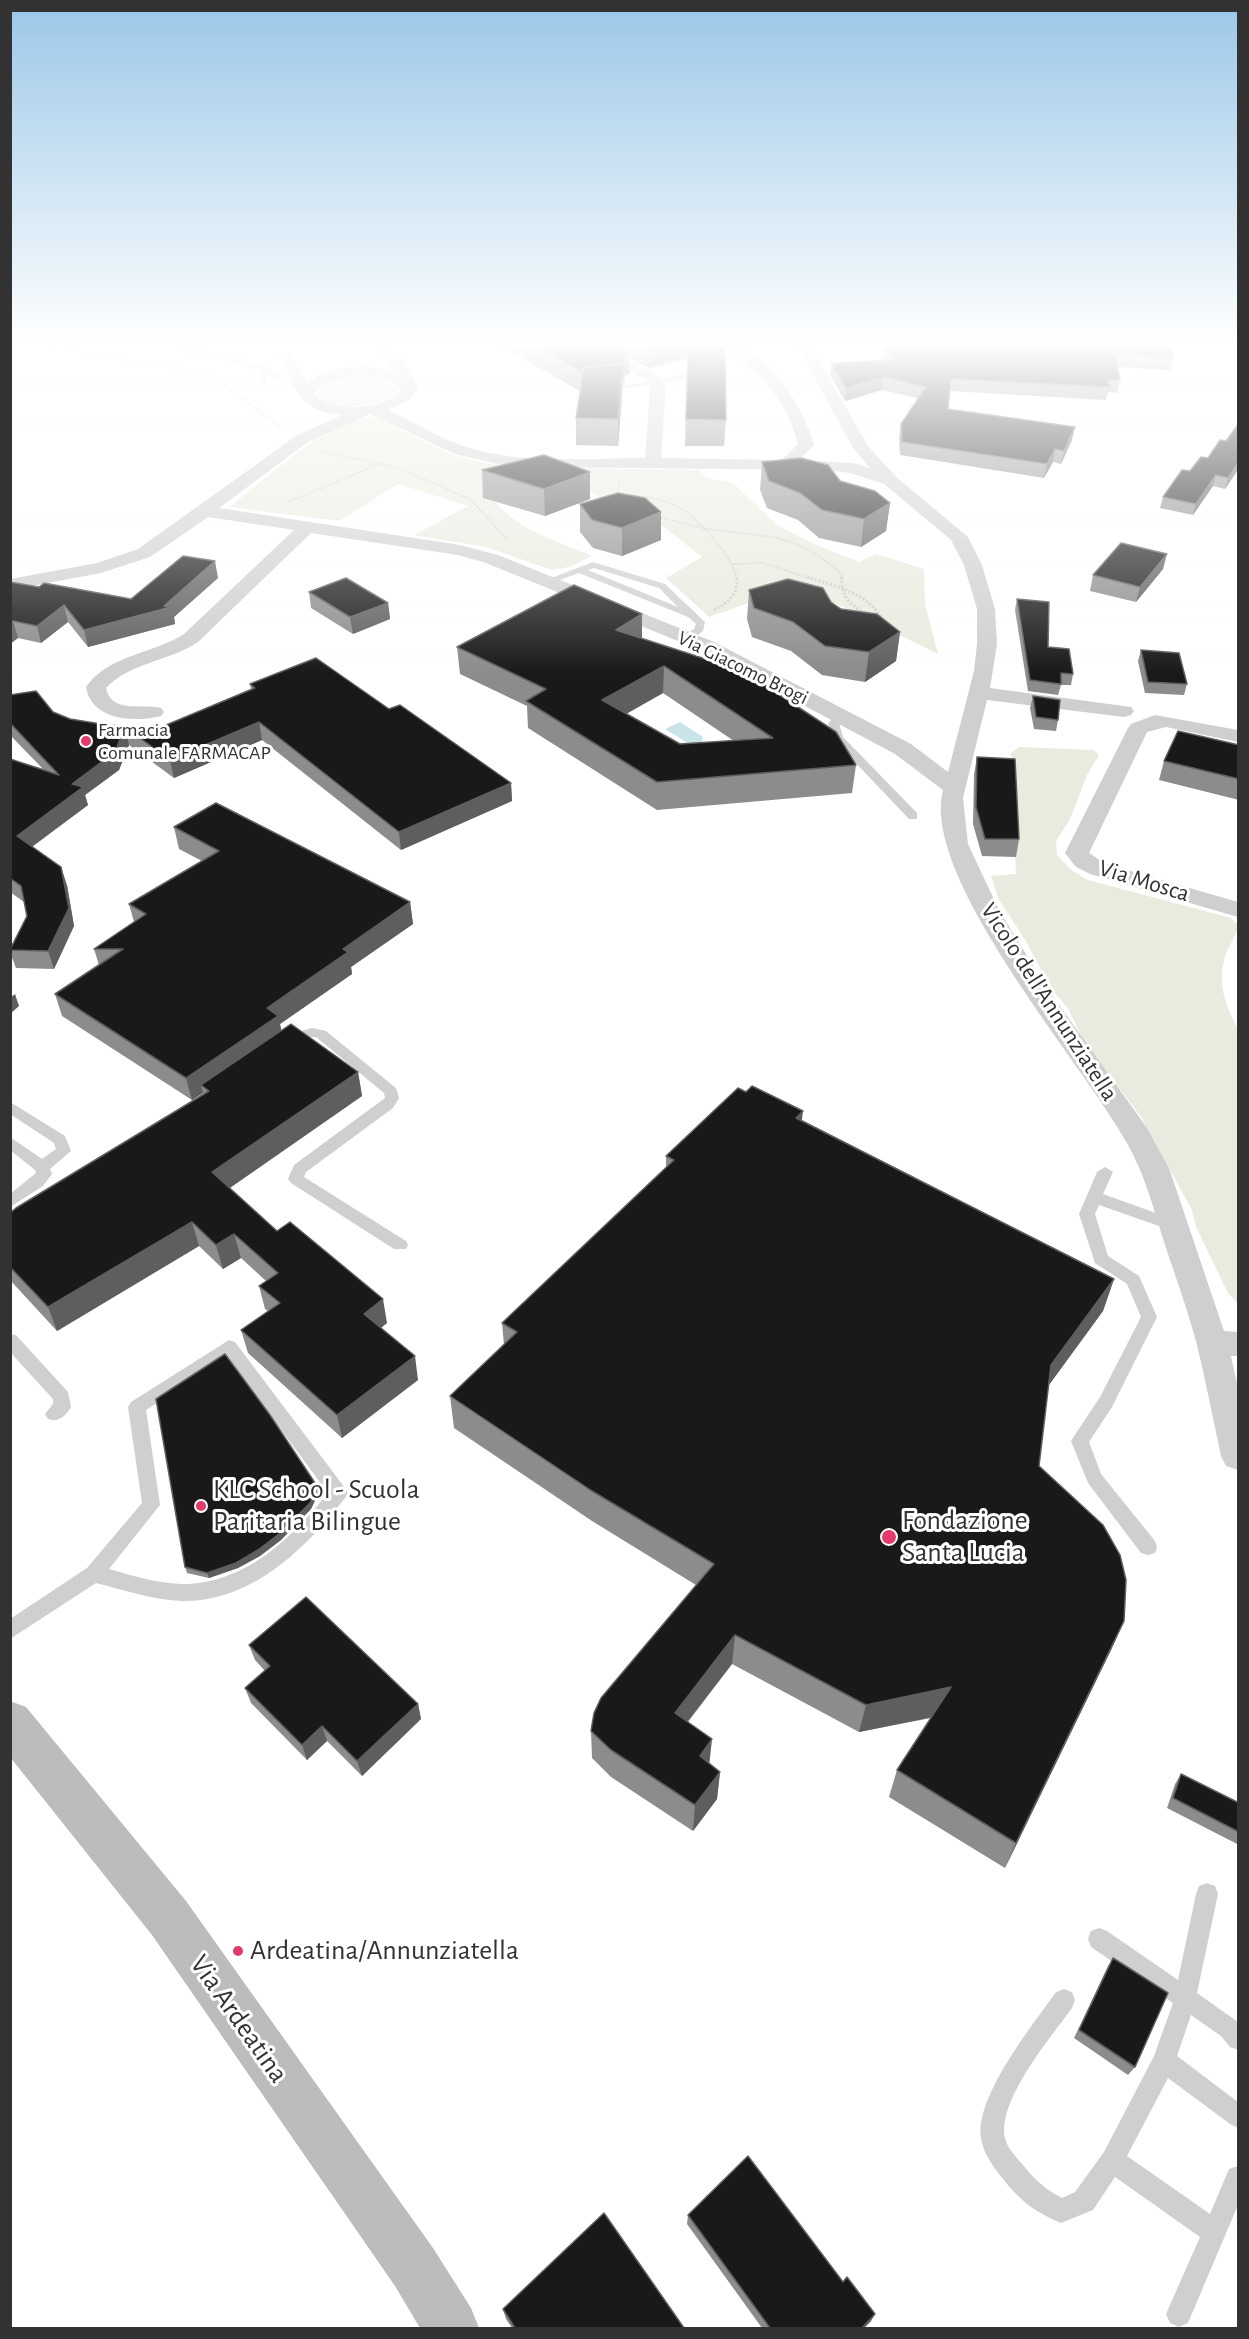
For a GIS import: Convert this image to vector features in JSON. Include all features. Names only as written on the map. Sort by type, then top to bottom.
[{"type":"main road","name":"Via Ardeatina","points":[[10,1722],[169,1918],[414,2267],[451,2328]]},
{"type":"street","points":[[10,585],[101,568],[128,560],[156,545],[279,455]]},
{"type":"street","points":[[479,455],[526,462],[702,461],[830,458],[839,455]]},
{"type":"street","points":[[522,455],[648,461]]},
{"type":"street","points":[[648,461],[649,455]]},
{"type":"street","points":[[790,459],[795,455]]},
{"type":"street","name":"Vicolo dell'Annunziatella","points":[[867,455],[890,481],[958,537],[973,565],[986,609],[986,658],[951,798],[957,844],[987,910],[1035,989],[1137,1135],[1155,1168],[1164,1200],[1226,1344],[1239,1456]]},
{"type":"street","points":[[702,461],[839,466],[862,470],[890,481]]},
{"type":"street","name":"Via Giacomo Brogi","points":[[204,511],[460,550],[503,563],[687,638],[903,749],[953,787]]},
{"type":"street","points":[[154,712],[110,709],[101,703],[96,694],[96,687],[110,672],[176,648],[191,638],[307,527]]},
{"type":"street","points":[[977,693],[1124,711]]},
{"type":"street","name":"Via Mosca","points":[[1239,736],[1166,721],[1145,723],[1134,732],[1077,852],[1084,862],[1098,869],[1239,910]]},
{"type":"lane","points":[[546,582],[599,565],[657,584],[701,627],[687,638]]},
{"type":"lane","points":[[581,571],[690,615]]},
{"type":"lane","points":[[839,716],[833,723],[838,738],[888,786],[913,816]]},
{"type":"lane","points":[[276,1052],[302,1034],[315,1032],[391,1090],[392,1098],[388,1104],[299,1169],[296,1179],[400,1245]]},
{"type":"lane","points":[[10,1107],[60,1140],[64,1146],[64,1151],[42,1167]]},
{"type":"lane","points":[[10,1142],[42,1167],[44,1174],[38,1182],[10,1202]]},
{"type":"lane","points":[[1106,1172],[1087,1214],[1101,1259],[1133,1280],[1149,1317],[1106,1402],[1080,1441],[1094,1478],[1148,1547]]},
{"type":"lane","points":[[1094,1197],[1176,1226]]},
{"type":"lane","points":[[10,1340],[62,1397],[62,1407],[54,1414]]},
{"type":"lane","points":[[10,1630],[94,1574],[151,1505],[137,1407],[229,1347],[339,1493],[294,1545],[249,1574],[220,1588],[193,1592],[168,1591],[94,1574]]},
{"type":"lane","points":[[1064,2000],[1014,2074],[997,2105],[993,2137],[1002,2159],[1034,2198],[1061,2211],[1084,2201],[1113,2160],[1164,2061],[1185,1999],[1207,1894]]},
{"type":"lane","points":[[1099,1939],[1229,2028],[1239,2039]]},
{"type":"lane","points":[[1164,2061],[1239,2116]]},
{"type":"lane","points":[[1113,2160],[1216,2233]]},
{"type":"lane","points":[[1179,2314],[1239,2178]]},
{"type":"path","points":[[337,455],[380,464],[429,479],[470,499],[510,543]]},
{"type":"path","points":[[619,501],[616,494],[621,481],[648,461]]},
{"type":"path","points":[[250,518],[380,464]]},
{"type":"path","points":[[616,494],[677,504],[692,513],[734,564],[738,584],[736,595],[724,606],[690,615]]},
{"type":"path","points":[[655,516],[671,522],[766,533],[795,542],[821,555],[842,574],[841,588],[846,600],[884,622],[876,608],[862,596],[841,588],[763,563],[734,564]]},
{"type":"shaded area","points":[[295,455],[454,455],[490,464],[518,466],[487,492],[509,516],[534,532],[592,556],[569,567],[552,570],[486,547],[414,535],[468,506],[398,484],[339,521],[230,507]]},
{"type":"shaded area","points":[[574,468],[699,470],[706,478],[733,483],[777,525],[814,544],[859,562],[876,554],[924,569],[925,604],[938,654],[799,585],[709,617],[666,578],[702,557],[655,520],[621,512],[577,483]]},
{"type":"shaded area","points":[[1019,747],[1094,750],[1099,755],[1087,775],[1070,819],[1056,841],[1057,855],[1071,870],[1088,880],[1231,918],[1238,925],[1227,951],[1222,982],[1225,1001],[1238,1029],[1238,1304],[1228,1293],[1196,1227],[1192,1210],[1141,1117],[1083,1040],[1068,1008],[1051,989],[1026,941],[999,900],[991,876],[1016,874],[1011,753]]},
{"type":"water","points":[[680,722],[703,737],[701,749],[688,748],[686,742],[665,729]]},
{"type":"building","points":[[544,455],[590,472],[544,489],[482,470]]},
{"type":"building","points":[[989,455],[1052,455],[1047,464]]},
{"type":"building","points":[[1210,455],[1239,455],[1239,462],[1228,478],[1216,475],[1196,504],[1163,497],[1182,470],[1190,471],[1201,457],[1208,458]]},
{"type":"building","points":[[801,458],[828,465],[840,481],[875,491],[890,503],[864,519],[822,510],[800,493],[769,481],[762,462]]},
{"type":"building","points":[[618,493],[645,498],[661,512],[622,528],[592,520],[580,504]]},
{"type":"building","points":[[1121,543],[1167,554],[1140,587],[1093,575]]},
{"type":"building","points":[[183,556],[215,561],[164,606],[171,607],[84,630],[64,605],[37,626],[13,621],[10,623],[10,582],[39,587],[44,583],[131,599]]},
{"type":"building","points":[[346,578],[388,603],[350,617],[309,592]]},
{"type":"building","points":[[788,579],[823,588],[831,602],[841,609],[877,614],[900,632],[869,652],[825,646],[793,622],[754,608],[749,590]]},
{"type":"building","points":[[574,585],[642,614],[616,630],[721,664],[728,661],[836,732],[856,765],[657,782],[526,701],[546,689],[457,647]],"holes":[[[664,666],[773,738],[680,744],[602,700]]]},
{"type":"building","points":[[1017,599],[1049,602],[1048,647],[1069,649],[1073,674],[1061,673],[1061,684],[1030,680]]},
{"type":"building","points":[[1141,650],[1179,653],[1187,684],[1148,682]]},
{"type":"building","points":[[316,658],[389,709],[400,705],[511,783],[399,832],[259,722],[170,760],[125,727],[115,752],[72,784],[83,787],[17,836],[61,867],[69,908],[48,951],[10,950],[27,916],[21,886],[10,878],[10,759],[59,775],[10,723],[10,695],[36,691],[53,712],[70,719],[107,725],[159,728],[255,688],[250,684]]},
{"type":"building","points":[[1033,696],[1060,700],[1058,720],[1036,717]]},
{"type":"building","points":[[1178,731],[1239,745],[1239,779],[1164,761]]},
{"type":"building","points":[[977,757],[1015,759],[1019,839],[985,839],[976,807]]},
{"type":"building","points":[[216,803],[410,902],[343,949],[348,952],[267,1008],[278,1016],[186,1078],[55,994],[123,949],[94,949],[146,914],[129,904],[219,851],[174,827]]},
{"type":"building","points":[[291,1024],[358,1072],[212,1172],[277,1231],[290,1222],[383,1299],[364,1314],[415,1356],[337,1415],[241,1330],[280,1303],[259,1286],[278,1273],[234,1234],[216,1245],[192,1222],[48,1307],[10,1267],[10,1213],[209,1091],[201,1085]]},
{"type":"building","points":[[752,1086],[803,1111],[796,1118],[1114,1279],[1051,1365],[1039,1466],[1103,1525],[1120,1555],[1126,1580],[1124,1621],[1016,1843],[897,1770],[951,1687],[866,1705],[735,1635],[675,1713],[712,1739],[700,1756],[720,1772],[695,1805],[611,1750],[591,1731],[594,1713],[601,1698],[714,1564],[592,1491],[450,1396],[517,1332],[502,1323],[674,1160],[666,1156],[738,1088],[746,1092]]},
{"type":"building","points":[[225,1354],[270,1415],[317,1486],[310,1503],[279,1534],[236,1563],[207,1573],[185,1567],[156,1399]]},
{"type":"building","points":[[306,1597],[418,1704],[357,1761],[322,1726],[302,1745],[245,1688],[270,1666],[249,1645]]},
{"type":"building","points":[[1181,1774],[1239,1803],[1239,1832],[1173,1798]]},
{"type":"building","points":[[1113,1958],[1168,1993],[1135,2067],[1079,2030]]},
{"type":"building","points":[[748,2156],[843,2282],[847,2277],[875,2314],[862,2328],[770,2328],[688,2215]]},
{"type":"building","points":[[604,2213],[684,2328],[515,2328],[503,2309]]},
{"type":"place","name":"Farmacia Comunale FARMACAP","points":[[86,741]]},
{"type":"place","name":"KLC School - Scuola Paritaria Bilingue","points":[[201,1506]]},
{"type":"place","name":"Fondazione Santa Lucia","points":[[889,1537]]},
{"type":"place","name":"Ardeatina/Annunziatella","points":[[238,1951]]}]
